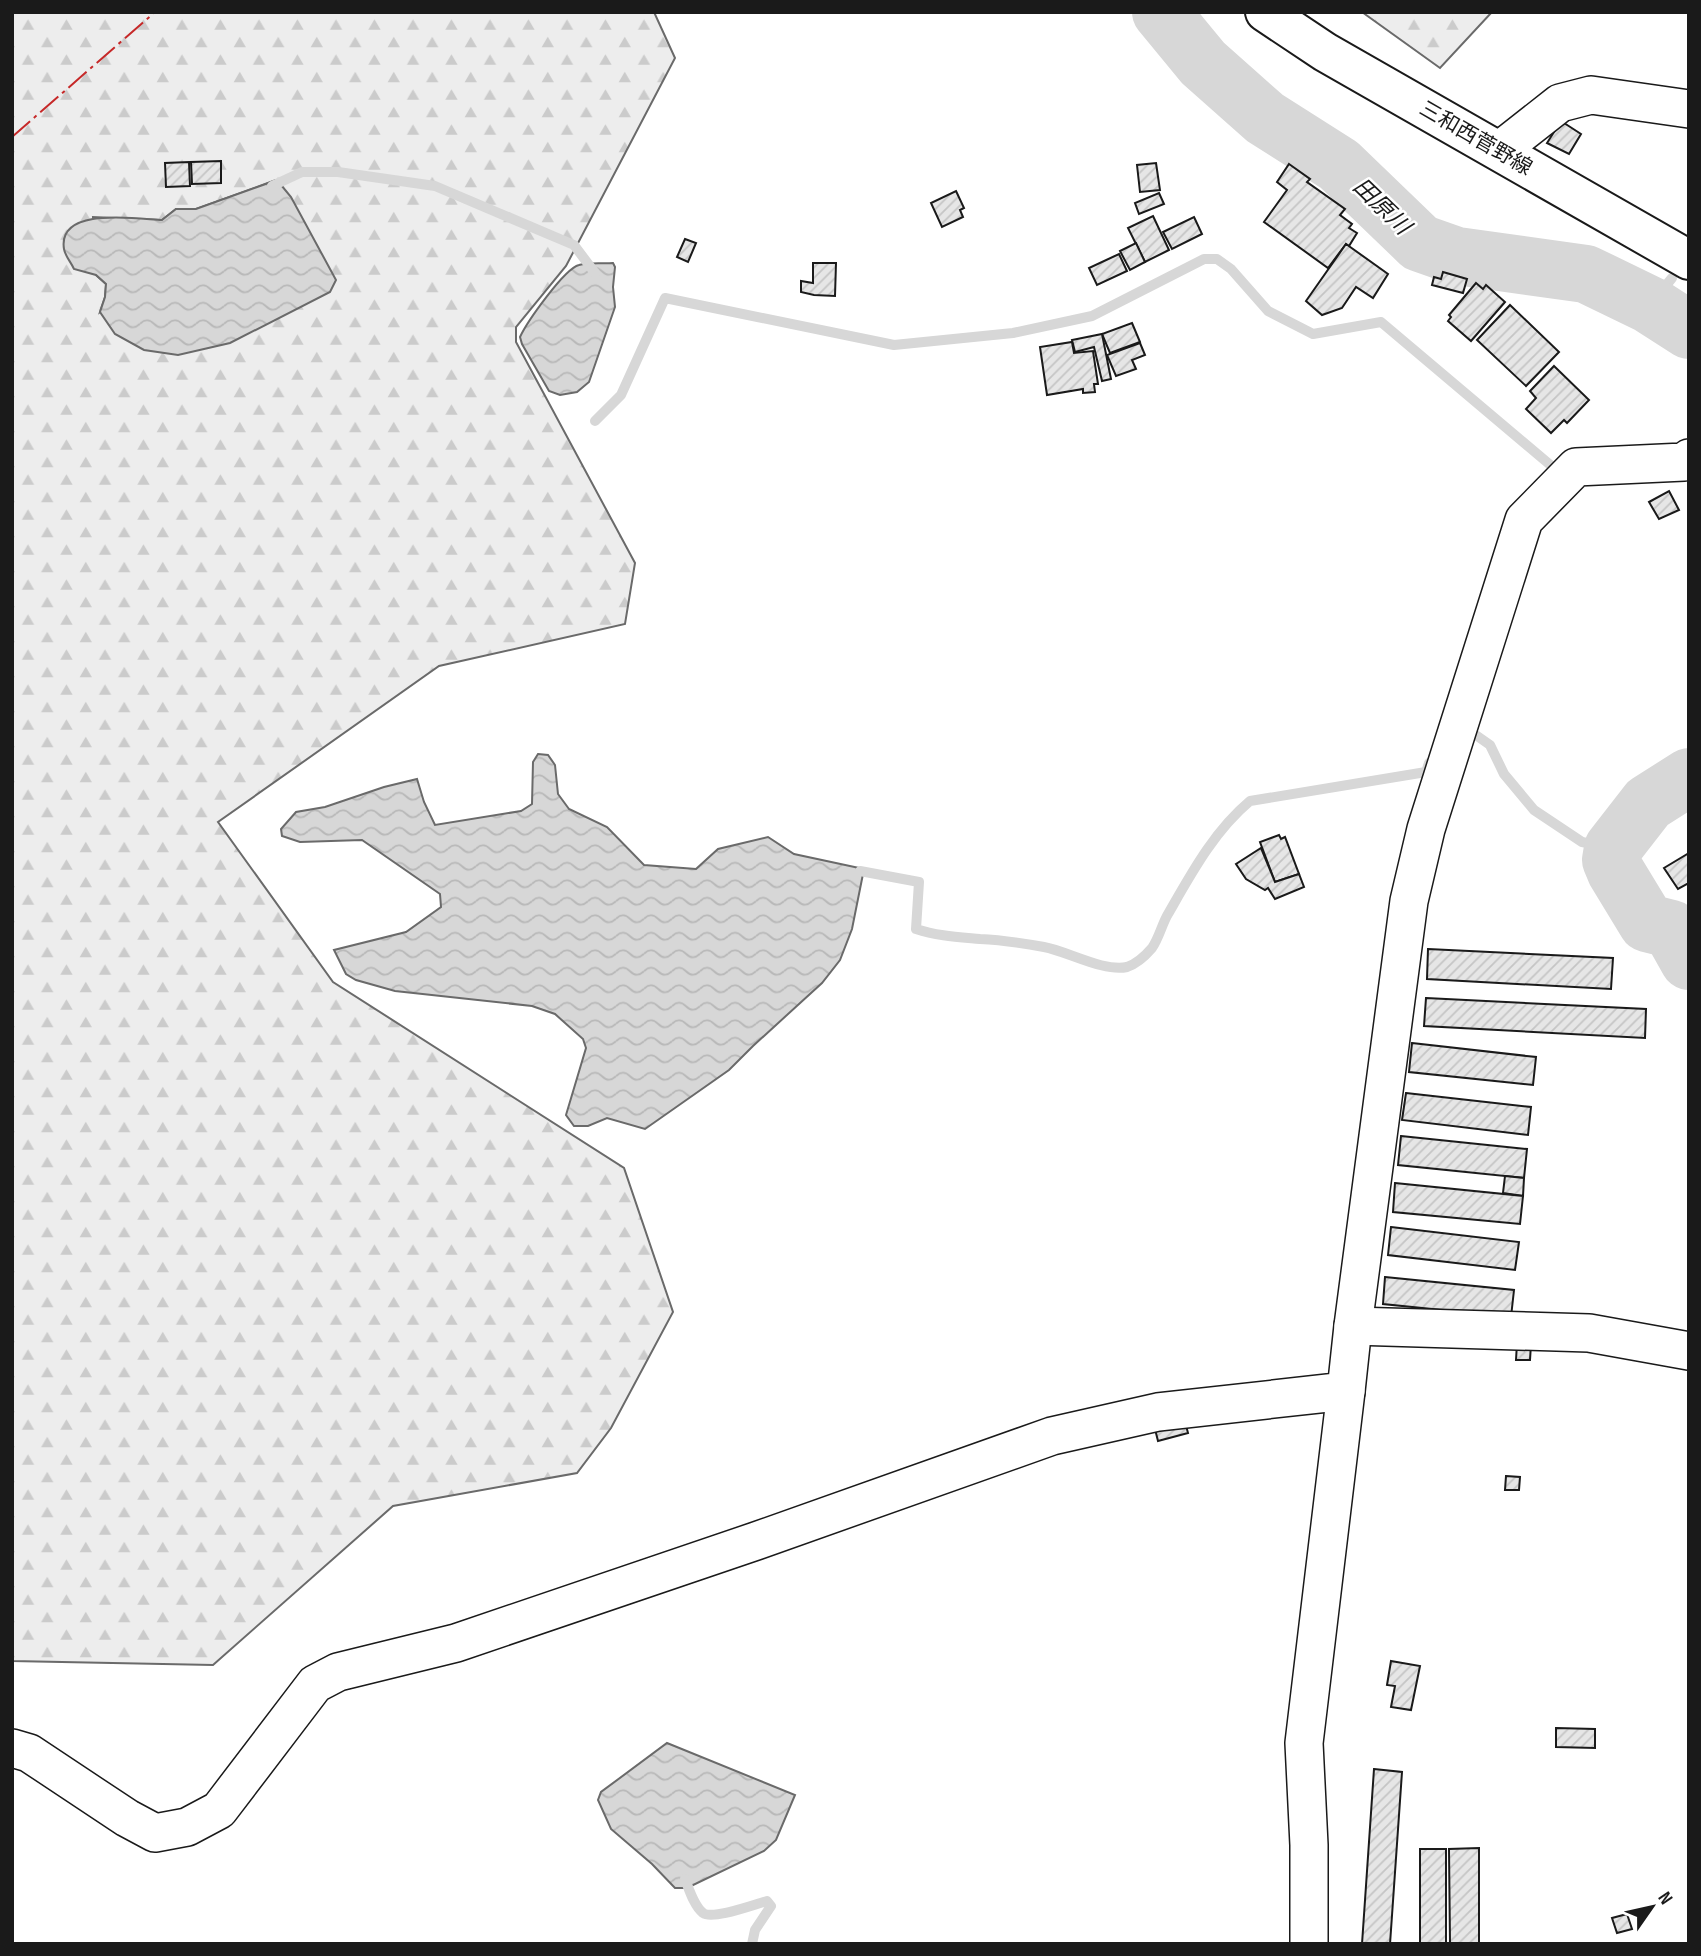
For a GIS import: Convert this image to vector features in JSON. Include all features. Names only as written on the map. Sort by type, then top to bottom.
[{"type":"main road","name":"三和西菅野線","points":[[1265,12],[1325,52],[1689,260]]},
{"type":"street","points":[[1499,151],[1560,103],[1591,95],[1689,109]]},
{"type":"street","points":[[1309,1944],[1309,1845],[1304,1743],[1353,1326],[1409,901],[1426,829],[1524,520],[1576,467],[1684,462],[1689,458]]},
{"type":"street","points":[[1353,1326],[1589,1333],[1689,1351]]},
{"type":"street","points":[[12,1748],[29,1753],[127,1818],[155,1833],[187,1827],[219,1810],[314,1684],[338,1672],[456,1643],[1052,1436],[1158,1412],[1346,1391]]},
{"type":"green space","points":[[12,12],[654,12],[675,58],[566,266],[516,327],[516,342],[635,563],[625,624],[439,666],[218,822],[333,982],[624,1168],[673,1312],[611,1428],[577,1473],[393,1506],[213,1665],[12,1661]],"holes":[[[276,180],[100,312],[106,284],[96,275],[93,217],[162,220],[176,209],[196,209]]]},
{"type":"green space","points":[[1362,12],[1492,12],[1440,68]]},
{"type":"water","points":[[277,180],[291,197],[336,280],[330,292],[230,343],[178,355],[144,350],[115,334],[100,312],[106,284],[96,275],[74,269],[64,249],[65,235],[73,226],[86,221],[119,217],[162,220],[176,209],[196,209]]},
{"type":"water","points":[[613,263],[615,307],[589,382],[577,392],[560,395],[549,391],[520,337],[546,297],[572,269],[583,264]]},
{"type":"water","points":[[538,754],[548,755],[555,765],[558,794],[569,809],[607,827],[644,865],[696,869],[718,849],[768,837],[794,854],[864,869],[852,929],[840,960],[822,983],[729,1070],[645,1129],[607,1118],[588,1126],[574,1126],[566,1115],[586,1048],[583,1039],[555,1014],[532,1006],[395,991],[356,980],[346,974],[334,950],[406,932],[441,907],[440,894],[362,840],[300,842],[282,836],[281,829],[296,812],[325,807],[417,779],[435,825],[521,811],[532,804],[533,762]]},
{"type":"water","points":[[667,1743],[795,1795],[776,1840],[764,1851],[687,1888],[675,1888],[611,1829],[598,1800],[601,1792]]},
{"type":"building","points":[[1561,121],[1581,134],[1569,154],[1547,143]]},
{"type":"building","points":[[221,161],[221,183],[192,184],[191,162]]},
{"type":"building","points":[[189,162],[190,186],[166,187],[165,163]]},
{"type":"building","points":[[1156,163],[1160,190],[1140,192],[1137,165]]},
{"type":"building","points":[[1289,164],[1310,179],[1307,182],[1345,209],[1340,215],[1352,224],[1349,228],[1357,233],[1349,246],[1346,244],[1328,268],[1264,222],[1287,190],[1277,182]]},
{"type":"building","points":[[956,191],[964,208],[960,210],[963,217],[942,227],[931,203]]},
{"type":"building","points":[[1159,193],[1164,204],[1139,214],[1135,203]]},
{"type":"building","points":[[1153,216],[1169,250],[1145,262],[1128,228]]},
{"type":"building","points":[[1194,217],[1202,234],[1172,249],[1163,232]]},
{"type":"building","points":[[685,239],[696,243],[688,262],[677,257]]},
{"type":"building","points":[[1136,243],[1145,262],[1130,270],[1120,251]]},
{"type":"building","points":[[1346,244],[1388,274],[1373,298],[1356,287],[1342,308],[1322,315],[1306,301]]},
{"type":"building","points":[[1119,254],[1127,271],[1097,285],[1089,268]]},
{"type":"building","points":[[813,263],[836,263],[835,296],[801,292],[801,281],[813,283]]},
{"type":"building","points":[[1443,272],[1467,279],[1463,293],[1432,285],[1434,277],[1441,279]]},
{"type":"building","points":[[1476,283],[1483,289],[1486,285],[1505,302],[1471,341],[1448,321],[1451,317],[1449,315]]},
{"type":"building","points":[[1510,305],[1559,352],[1526,386],[1477,340]]},
{"type":"building","points":[[1132,323],[1140,342],[1110,353],[1102,334]]},
{"type":"building","points":[[1102,334],[1111,379],[1102,381],[1094,347],[1075,352],[1072,340]]},
{"type":"building","points":[[1072,342],[1074,353],[1093,351],[1098,384],[1094,384],[1095,392],[1083,393],[1083,389],[1047,395],[1040,347]]},
{"type":"building","points":[[1140,343],[1145,355],[1132,360],[1136,369],[1116,376],[1107,355]]},
{"type":"building","points":[[1554,366],[1589,400],[1567,423],[1564,420],[1551,433],[1526,409],[1536,398],[1530,391]]},
{"type":"building","points":[[1669,491],[1679,510],[1659,519],[1649,502]]},
{"type":"building","points":[[1279,835],[1281,839],[1285,837],[1299,874],[1275,882],[1260,842]]},
{"type":"building","points":[[1261,848],[1275,882],[1299,874],[1304,887],[1275,899],[1268,888],[1265,890],[1246,879],[1236,864]]},
{"type":"building","points":[[1689,853],[1689,883],[1678,889],[1664,868]]},
{"type":"building","points":[[1428,949],[1613,958],[1611,989],[1427,979]]},
{"type":"building","points":[[1426,998],[1646,1009],[1645,1038],[1424,1026]]},
{"type":"building","points":[[1412,1043],[1536,1057],[1533,1085],[1409,1072]]},
{"type":"building","points":[[1406,1093],[1531,1107],[1528,1135],[1402,1120]]},
{"type":"building","points":[[1401,1136],[1527,1149],[1524,1178],[1398,1165]]},
{"type":"building","points":[[1505,1176],[1524,1178],[1523,1196],[1503,1193]]},
{"type":"building","points":[[1395,1183],[1523,1196],[1520,1224],[1393,1212]]},
{"type":"building","points":[[1391,1227],[1519,1242],[1515,1270],[1388,1255]]},
{"type":"building","points":[[1385,1277],[1514,1290],[1511,1317],[1383,1304]]},
{"type":"building","points":[[1517,1343],[1531,1344],[1530,1360],[1516,1360]]},
{"type":"building","points":[[1184,1418],[1188,1433],[1158,1441],[1154,1425]]},
{"type":"building","points":[[1506,1476],[1520,1477],[1519,1490],[1505,1490]]},
{"type":"building","points":[[1391,1661],[1420,1666],[1411,1710],[1391,1707],[1395,1686],[1387,1685]]},
{"type":"building","points":[[1556,1728],[1595,1729],[1595,1748],[1556,1747]]},
{"type":"building","points":[[1374,1769],[1402,1772],[1390,1944],[1362,1944]]},
{"type":"building","points":[[1479,1848],[1479,1944],[1450,1944],[1449,1849]]},
{"type":"building","points":[[1420,1849],[1446,1849],[1446,1944],[1420,1944]]},
{"type":"building","points":[[1627,1914],[1632,1929],[1617,1933],[1612,1918]]},
{"type":"waterway","name":"田原川","points":[[1161,12],[1203,63],[1265,118],[1339,165],[1420,243],[1457,256],[1586,274],[1650,305],[1689,330]]},
{"type":"waterway","points":[[272,186],[302,172],[338,172],[435,186],[574,245],[595,273]]},
{"type":"waterway","points":[[595,421],[621,395],[665,298],[894,345],[1013,333],[1092,316],[1204,259],[1217,259],[1231,269],[1268,311],[1313,334],[1381,322],[1561,474]]},
{"type":"waterway","points":[[1650,305],[1672,278]]},
{"type":"waterway","points":[[1470,731],[1490,745],[1504,774],[1534,810],[1582,842],[1613,848]]},
{"type":"waterway","points":[[860,871],[919,882],[916,929],[948,936],[1044,947],[1107,967],[1127,967],[1141,959],[1152,948],[1168,914],[1204,854],[1225,826],[1250,801],[1426,772],[1429,763]]},
{"type":"waterway","name":"田原川","points":[[1689,777],[1648,803],[1613,848],[1611,860],[1647,923],[1671,929],[1689,961]]},
{"type":"waterway","points":[[685,1879],[697,1906],[708,1915],[767,1901],[771,1906],[755,1930],[752,1944]]},
{"type":"power","points":[[12,137],[155,12]]}]
